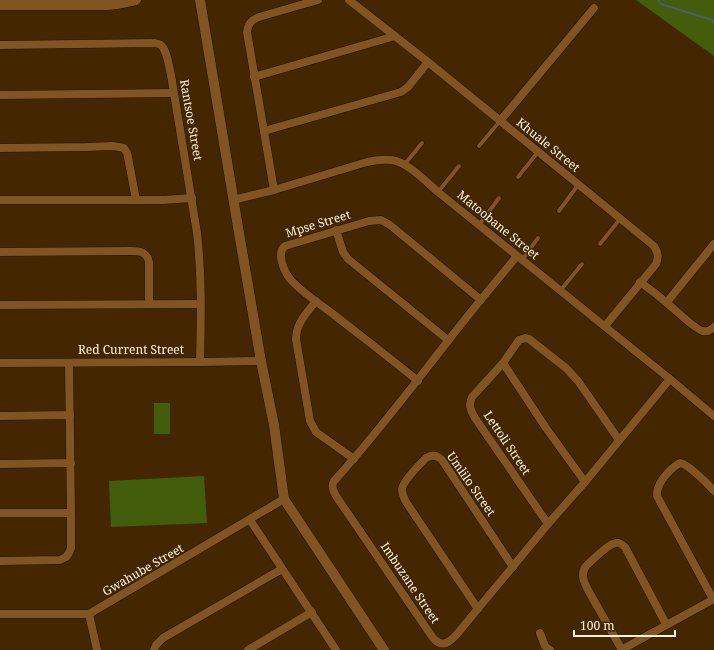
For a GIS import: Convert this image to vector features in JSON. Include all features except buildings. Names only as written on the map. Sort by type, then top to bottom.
[{"type":"street","points":[[0,5],[108,5],[136,0]]},
{"type":"street","points":[[200,0],[261,361],[274,425],[284,499],[384,650]]},
{"type":"street","points":[[274,190],[254,77],[247,32],[248,25],[258,17],[318,0]]},
{"type":"street","name":"Khuale Street","points":[[349,0],[428,62],[654,246],[658,256],[656,264],[605,326]]},
{"type":"street","points":[[500,121],[594,8]]},
{"type":"street","points":[[254,77],[395,36]]},
{"type":"street","name":"Rantsoe Street","points":[[0,44],[155,43],[159,44],[166,53],[192,198],[199,252],[200,362]]},
{"type":"street","points":[[264,131],[401,92],[408,87],[428,62]]},
{"type":"street","points":[[0,95],[174,93]]},
{"type":"street","points":[[0,148],[113,146],[124,148],[128,157],[136,200]]},
{"type":"street","name":"Matoobane Street","points":[[233,200],[274,190],[368,162],[392,160],[404,165],[415,172],[714,416]]},
{"type":"street","points":[[0,200],[136,200],[192,198]]},
{"type":"street","name":"Mpse Street","points":[[418,381],[289,278],[284,269],[281,258],[282,249],[286,246],[369,221],[385,221],[481,300]]},
{"type":"street","points":[[336,230],[343,252],[348,259],[448,340]]},
{"type":"street","points":[[667,302],[714,244]]},
{"type":"street","points":[[0,252],[142,252],[147,256],[149,262],[149,304]]},
{"type":"street","name":"Imbuzane Street","points":[[520,258],[481,300],[448,340],[418,381],[333,484],[334,491],[437,643],[441,644],[449,642],[457,634],[670,379]]},
{"type":"street","points":[[640,282],[667,302],[700,330],[707,332],[714,327]]},
{"type":"street","points":[[316,301],[301,320],[296,334],[310,420],[316,432],[354,459]]},
{"type":"street","points":[[0,305],[200,304]]},
{"type":"street","name":"Lettoli Street","points":[[548,524],[475,418],[470,408],[470,400],[472,397],[503,363],[519,340],[525,338],[529,339],[562,364],[578,381],[619,440]]},
{"type":"street","name":"Red Current Street","points":[[0,363],[261,361]]},
{"type":"street","points":[[0,561],[60,560],[66,557],[69,553],[71,463],[69,363]]},
{"type":"street","points":[[503,363],[584,482]]},
{"type":"street","points":[[0,416],[70,415]]},
{"type":"street","name":"Umlilo Street","points":[[478,609],[403,494],[402,490],[404,482],[426,458],[434,455],[442,460],[513,566]]},
{"type":"street","points":[[0,464],[71,463]]},
{"type":"street","points":[[666,624],[625,547],[617,543],[611,545],[586,566],[584,570],[584,582],[622,650],[666,624],[714,599],[657,496],[657,493],[660,484],[675,465],[680,463],[685,464],[714,491]]},
{"type":"street","name":"Gwahube Street","points":[[90,614],[284,499]]},
{"type":"street","points":[[0,513],[71,513]]},
{"type":"street","points":[[250,520],[336,650]]},
{"type":"street","points":[[154,650],[156,645],[164,638],[282,569]]},
{"type":"street","points":[[248,650],[312,612]]},
{"type":"street","points":[[0,614],[90,614],[97,650]]},
{"type":"street","points":[[540,633],[545,646],[550,650]]},
{"type":"lane","points":[[479,146],[500,121]]},
{"type":"lane","points":[[404,165],[422,143]]},
{"type":"lane","points":[[518,177],[538,152]]},
{"type":"lane","points":[[438,192],[459,166]]},
{"type":"lane","points":[[558,211],[578,185]]},
{"type":"lane","points":[[479,225],[499,198]]},
{"type":"lane","points":[[600,244],[620,218]]},
{"type":"lane","points":[[520,258],[538,238]]},
{"type":"lane","points":[[560,291],[582,264]]},
{"type":"green space","points":[[636,0],[714,0],[714,56]]},
{"type":"green space","points":[[154,403],[170,403],[170,434],[154,434]]},
{"type":"green space","points":[[204,476],[207,523],[111,527],[109,481]]},
{"type":"waterway","points":[[658,0],[661,4],[712,20],[714,23]]}]
